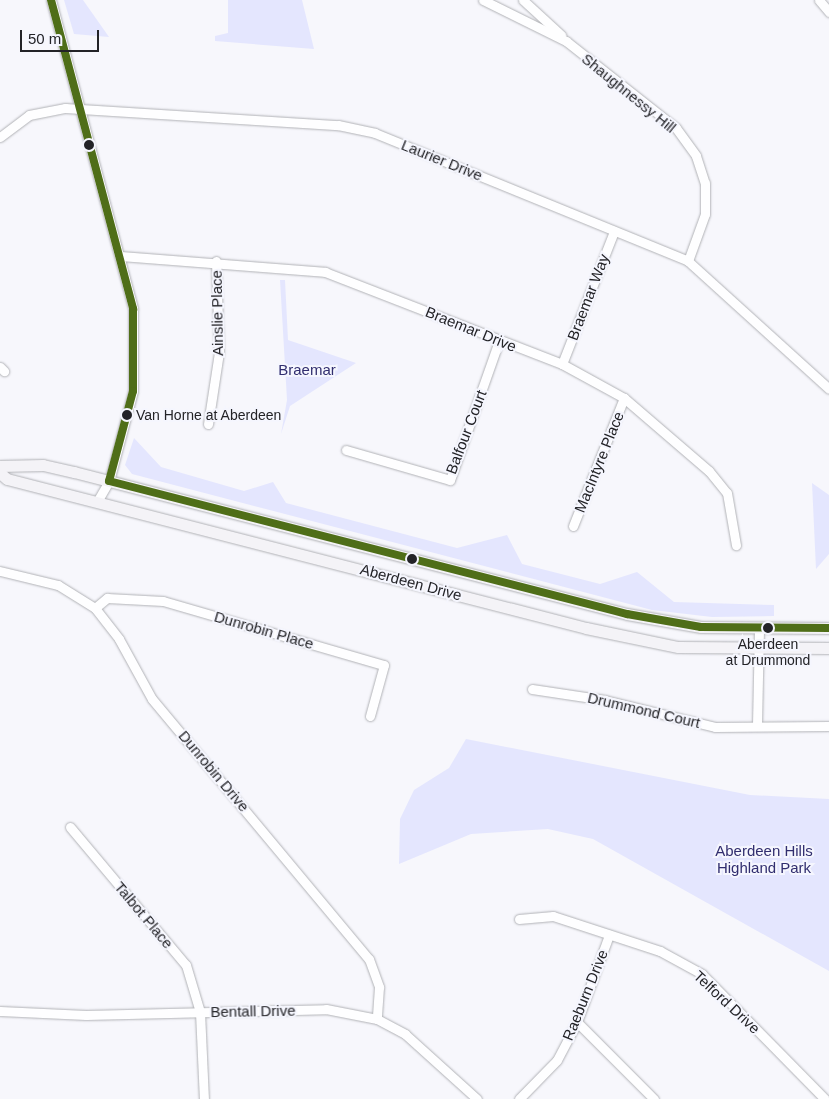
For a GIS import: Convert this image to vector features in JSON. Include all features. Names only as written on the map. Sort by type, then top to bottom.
[{"type":"main road","name":"Aberdeen Drive","points":[[0,466],[43,465],[627,614],[701,627],[759,630],[829,628]]},
{"type":"main road","name":"Aberdeen Drive","points":[[0,473],[7,479],[98,500],[586,628],[678,647],[829,648]]},
{"type":"street","points":[[51,0],[122,256],[136,354],[133,392],[108,481],[98,500]]},
{"type":"street","name":"Shaughnessy Hill","points":[[483,0],[566,41]]},
{"type":"street","name":"Shaughnessy Hill","points":[[523,0],[566,41],[676,128],[696,156],[705,183],[705,214],[688,261]]},
{"type":"street","points":[[819,0],[829,12]]},
{"type":"street","name":"Laurier Drive","points":[[0,136],[29,115],[52,108],[82,108],[338,125],[375,133],[688,261],[829,389]]},
{"type":"street","name":"Braemar Way","points":[[562,364],[614,231]]},
{"type":"street","name":"Braemar Drive","points":[[122,256],[216,261],[325,272],[562,364],[624,398],[709,471],[726,493],[736,545]]},
{"type":"street","name":"Ainslie Place","points":[[208,424],[219,352],[216,261]]},
{"type":"street","name":"Balfour Court","points":[[346,450],[450,480],[499,341]]},
{"type":"street","name":"MacIntyre Place","points":[[574,526],[624,398]]},
{"type":"street","name":"Dunrobin Drive","points":[[0,571],[58,585],[95,608],[119,639],[152,699],[369,959],[379,987],[377,1019]]},
{"type":"street","name":"Dunrobin Place","points":[[95,608],[107,598],[163,600],[384,666],[370,716]]},
{"type":"street","points":[[757,726],[759,630]]},
{"type":"street","name":"Drummond Court","points":[[532,689],[605,700],[715,726],[829,726]]},
{"type":"street","name":"Talbot Place","points":[[70,827],[186,965],[200,1012],[204,1099]]},
{"type":"street","name":"Telford Drive","points":[[519,919],[553,916],[660,951],[702,974],[825,1099]]},
{"type":"street","name":"Raeburn Drive","points":[[519,1099],[557,1060],[577,1022],[609,935]]},
{"type":"street","name":"Bentall Drive","points":[[0,1011],[200,1012],[326,1010],[377,1019],[446,1067],[477,1099]]},
{"type":"street","points":[[577,1022],[654,1099]]},
{"type":"green space","points":[[64,0],[83,0],[109,37],[74,34]]},
{"type":"green space","points":[[228,0],[302,0],[314,49],[215,41],[215,36],[228,33]]},
{"type":"green space","name":"Braemar","points":[[280,280],[285,280],[288,340],[356,363],[290,406],[281,434],[287,400]]},
{"type":"green space","points":[[134,438],[161,467],[244,491],[273,482],[286,503],[457,548],[507,535],[522,564],[600,584],[637,572],[674,602],[774,605],[774,616],[712,617],[652,610],[132,474],[125,465]]},
{"type":"green space","points":[[812,483],[829,495],[829,554],[816,569]]},
{"type":"green space","name":"Aberdeen Hills Highland Park","points":[[466,739],[750,795],[829,799],[829,971],[593,839],[548,829],[471,834],[399,864],[400,819],[414,790],[449,768]]},
{"type":"transit line","points":[[51,0],[133,309],[133,391],[109,481]]},
{"type":"transit line","points":[[109,481],[627,614],[701,627],[829,628]]},
{"type":"place","name":"Van Horne at Aberdeen","points":[[127,415]]},
{"type":"place","name":"Aberdeen at Drummond","points":[[768,628]]}]
